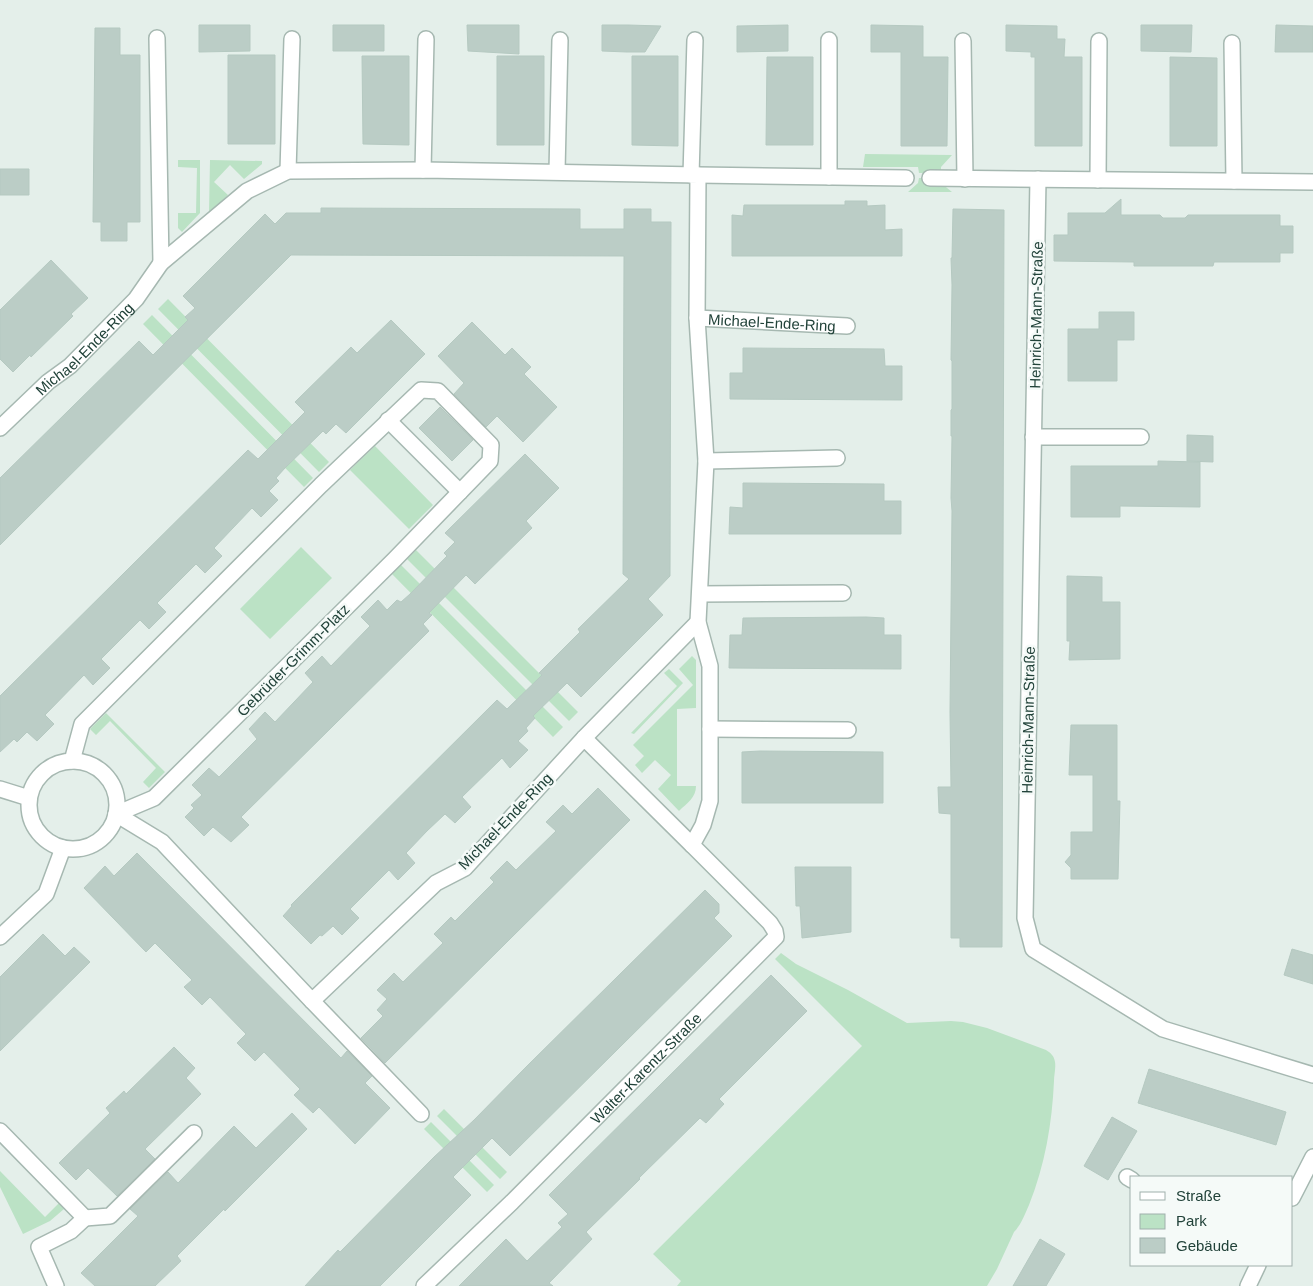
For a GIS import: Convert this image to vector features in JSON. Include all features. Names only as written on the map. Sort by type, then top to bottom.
[{"type":"street","points":[[157,38],[161,263]]},
{"type":"street","points":[[288,171],[292,39]]},
{"type":"street","points":[[423,170],[426,39]]},
{"type":"street","points":[[557,171],[560,40]]},
{"type":"street","name":"Michael-Ende-Ring","points":[[692,845],[703,825],[710,801],[710,666],[698,622],[706,460],[697,318],[694,175],[695,40]]},
{"type":"street","points":[[828,177],[829,40]]},
{"type":"street","points":[[963,41],[965,178]]},
{"type":"street","points":[[1098,180],[1099,41]]},
{"type":"street","points":[[1232,43],[1234,181]]},
{"type":"street","name":"Michael-Ende-Ring","points":[[0,428],[48,382],[70,366],[129,306],[161,263],[247,191],[288,171],[557,171],[906,178]]},
{"type":"street","points":[[930,178],[1313,182]]},
{"type":"street","name":"Heinrich-Mann-Straße","points":[[1038,179],[1025,918],[1033,949],[1163,1029],[1313,1076]]},
{"type":"street","name":"Michael-Ende-Ring","points":[[697,318],[847,326]]},
{"type":"street","name":"Gebrüder-Grimm-Platz","points":[[72,761],[82,724],[388,420],[421,390],[438,391],[491,445],[490,461],[395,559],[154,798],[116,814]]},
{"type":"street","points":[[388,420],[460,492]]},
{"type":"street","points":[[1033,437],[1141,437]]},
{"type":"street","points":[[706,460],[838,458]]},
{"type":"street","points":[[700,594],[843,594]]},
{"type":"street","name":"Michael-Ende-Ring","points":[[312,1001],[436,883],[465,868],[584,738],[698,622]]},
{"type":"street","points":[[710,729],[848,730]]},
{"type":"street","points":[[584,738],[692,845]]},
{"type":"street","points":[[72,761],[94,766],[106,776],[116,795],[116,814],[108,831],[100,840],[90,846],[75,849],[64,848],[43,837],[34,826],[29,798],[34,784],[44,772],[53,766],[72,761]]},
{"type":"street","points":[[0,790],[29,798]]},
{"type":"street","points":[[116,814],[162,842],[421,1114]]},
{"type":"street","name":"Walter-Karentz-Straße","points":[[424,1286],[512,1202],[776,937],[770,923],[692,845]]},
{"type":"street","points":[[0,937],[46,894],[64,848]]},
{"type":"street","points":[[0,1132],[85,1218]]},
{"type":"street","points":[[56,1286],[39,1247],[71,1230],[85,1218],[110,1216],[194,1133]]},
{"type":"street","points":[[1293,1196],[1313,1157]]},
{"type":"street","points":[[1248,1286],[1258,1266]]},
{"type":"green space","points":[[865,154],[952,155],[941,167],[941,173],[919,173],[918,167],[863,167]]},
{"type":"green space","points":[[178,160],[200,160],[200,213],[182,232],[178,228],[178,213],[196,213],[197,168],[178,167]]},
{"type":"green space","points":[[210,160],[262,161],[262,164],[244,179],[230,165],[214,182],[228,195],[209,214]]},
{"type":"green space","points":[[919,178],[941,178],[941,183],[952,192],[908,192],[918,183]]},
{"type":"green space","points":[[168,299],[329,462],[319,472],[158,309]]},
{"type":"green space","points":[[152,315],[313,478],[304,487],[143,324]]},
{"type":"green space","points":[[375,446],[433,505],[409,529],[350,470]]},
{"type":"green space","points":[[301,547],[332,578],[270,639],[240,609]]},
{"type":"green space","points":[[416,550],[578,712],[569,721],[407,559]]},
{"type":"green space","points":[[401,565],[563,727],[553,737],[392,574]]},
{"type":"green space","points":[[692,656],[696,660],[696,708],[677,709],[677,786],[696,786],[696,790],[693,797],[679,811],[658,789],[671,775],[655,760],[642,773],[635,765],[644,756],[633,745],[693,685],[679,669]]},
{"type":"green space","points":[[669,669],[683,683],[634,734],[631,733],[677,686],[664,673]]},
{"type":"green space","points":[[106,713],[165,772],[149,788],[143,782],[156,768],[110,721],[96,735],[90,729]]},
{"type":"green space","points":[[781,953],[796,964],[907,1023],[963,1022],[987,1028],[1046,1050],[1053,1056],[1055,1067],[1052,1113],[1047,1144],[1035,1190],[1019,1226],[1014,1232],[987,1286],[677,1286],[681,1281],[653,1254],[862,1046],[775,959]]},
{"type":"green space","points":[[444,1109],[507,1172],[500,1179],[437,1116]]},
{"type":"green space","points":[[431,1122],[494,1185],[487,1192],[424,1129]]},
{"type":"green space","points":[[0,1171],[45,1217],[59,1203],[64,1209],[50,1221],[23,1234],[0,1187]]},
{"type":"building","points":[[199,25],[250,25],[250,51],[199,52]]},
{"type":"building","points":[[333,25],[384,25],[384,51],[333,51]]},
{"type":"building","points":[[467,25],[519,25],[519,54],[468,51]]},
{"type":"building","points":[[602,25],[661,26],[645,52],[627,52],[602,51]]},
{"type":"building","points":[[788,25],[788,51],[737,52],[737,26]]},
{"type":"building","points":[[871,25],[923,26],[923,57],[948,57],[947,146],[901,146],[901,52],[871,52]]},
{"type":"building","points":[[1006,25],[1057,26],[1057,39],[1065,39],[1064,57],[1082,57],[1082,146],[1035,146],[1035,57],[1031,57],[1031,52],[1006,51]]},
{"type":"building","points":[[1141,25],[1192,25],[1191,52],[1141,51]]},
{"type":"building","points":[[1276,25],[1313,26],[1313,52],[1275,52]]},
{"type":"building","points":[[95,28],[120,28],[120,55],[140,55],[140,222],[127,222],[127,241],[101,241],[101,222],[93,222]]},
{"type":"building","points":[[228,55],[275,55],[275,144],[228,144]]},
{"type":"building","points":[[362,56],[409,56],[409,145],[363,144]]},
{"type":"building","points":[[497,56],[544,56],[544,145],[497,145]]},
{"type":"building","points":[[632,56],[678,56],[678,146],[632,145]]},
{"type":"building","points":[[767,57],[813,57],[813,145],[766,145]]},
{"type":"building","points":[[1170,57],[1217,58],[1217,146],[1170,146]]},
{"type":"building","points":[[0,169],[29,169],[29,195],[0,195]]},
{"type":"building","points":[[1121,199],[1121,215],[1160,215],[1163,218],[1185,218],[1188,215],[1280,215],[1280,226],[1293,226],[1293,253],[1280,253],[1280,262],[1214,262],[1213,266],[1134,266],[1134,262],[1054,261],[1054,235],[1068,235],[1068,213],[1105,213]]},
{"type":"building","points":[[845,201],[867,201],[867,206],[885,205],[885,230],[902,229],[902,256],[732,256],[732,215],[743,216],[744,205],[845,205]]},
{"type":"building","points":[[321,208],[580,209],[580,229],[624,229],[624,209],[651,209],[651,222],[671,222],[670,576],[648,599],[663,615],[581,697],[567,683],[533,716],[535,718],[526,728],[528,731],[518,741],[528,750],[510,768],[502,758],[462,797],[471,807],[455,823],[445,814],[427,831],[406,853],[415,863],[398,880],[389,870],[350,909],[359,918],[342,935],[333,926],[311,944],[283,916],[291,905],[497,700],[507,709],[542,675],[539,673],[580,632],[578,629],[629,579],[623,574],[624,256],[291,255],[0,545],[0,478],[139,341],[153,355],[188,320],[185,317],[195,308],[183,296],[265,214],[275,224],[286,213],[321,213]]},
{"type":"building","points":[[953,209],[1004,210],[1002,947],[960,947],[960,938],[951,938],[951,814],[939,813],[938,787],[951,787],[951,258]]},
{"type":"building","points":[[51,260],[88,298],[71,314],[73,316],[13,372],[0,359],[0,310]]},
{"type":"building","points":[[1099,312],[1134,312],[1134,340],[1117,340],[1117,381],[1068,381],[1068,329],[1099,329]]},
{"type":"building","points":[[391,320],[425,354],[346,433],[336,424],[326,434],[323,431],[285,468],[276,478],[279,481],[269,491],[278,500],[261,517],[252,508],[214,548],[222,556],[205,573],[196,564],[157,603],[166,612],[149,629],[140,620],[101,659],[110,668],[93,685],[84,675],[45,715],[54,724],[37,741],[27,732],[17,742],[14,739],[0,752],[0,696],[248,450],[258,459],[305,412],[295,402],[351,347],[357,353]]},
{"type":"building","points":[[472,322],[505,355],[512,348],[531,367],[524,374],[557,407],[523,442],[497,416],[486,427],[454,394],[464,383],[438,356]]},
{"type":"building","points":[[743,348],[884,349],[885,366],[902,366],[902,400],[730,399],[730,373],[743,373]]},
{"type":"building","points":[[440,407],[473,440],[452,461],[419,428]]},
{"type":"building","points":[[1187,435],[1213,436],[1213,462],[1187,461]]},
{"type":"building","points":[[525,454],[559,488],[526,521],[532,528],[475,584],[466,575],[429,613],[432,615],[423,624],[429,631],[241,817],[249,825],[231,842],[213,827],[204,836],[185,817],[194,808],[191,805],[202,795],[192,785],[209,768],[219,777],[257,739],[249,729],[265,712],[275,722],[313,682],[305,673],[322,656],[331,666],[370,626],[361,617],[378,600],[387,610],[397,600],[401,602],[410,594],[447,556],[444,553],[455,542],[445,533]]},
{"type":"building","points":[[1158,461],[1200,462],[1200,507],[1120,506],[1120,517],[1071,517],[1071,466],[1158,466]]},
{"type":"building","points":[[743,483],[884,484],[884,501],[901,501],[901,534],[729,534],[730,507],[743,508]]},
{"type":"building","points":[[1067,576],[1102,577],[1102,602],[1120,602],[1120,659],[1069,660],[1070,641],[1067,641]]},
{"type":"building","points":[[743,618],[884,618],[884,635],[901,635],[901,669],[729,668],[730,635],[742,635]]},
{"type":"building","points":[[1071,725],[1117,725],[1117,801],[1120,801],[1118,879],[1071,879],[1071,868],[1065,862],[1071,855],[1071,832],[1093,832],[1093,775],[1069,775]]},
{"type":"building","points":[[742,752],[883,752],[883,803],[742,803]]},
{"type":"building","points":[[598,788],[630,820],[385,1063],[361,1038],[383,1016],[377,1010],[387,999],[377,990],[394,973],[403,982],[443,943],[434,934],[451,917],[455,921],[494,882],[490,878],[507,861],[516,870],[556,831],[546,822],[563,805],[572,814]]},
{"type":"building","points":[[137,853],[341,1058],[347,1051],[372,1076],[365,1083],[390,1108],[355,1144],[319,1107],[313,1113],[294,1095],[300,1089],[264,1052],[255,1061],[237,1043],[246,1034],[210,997],[202,1005],[184,987],[192,980],[155,943],[146,952],[84,888],[105,866],[114,876]]},
{"type":"building","points":[[795,867],[851,867],[851,932],[802,938],[800,906],[796,906]]},
{"type":"building","points":[[705,890],[719,904],[719,913],[714,918],[732,936],[510,1156],[492,1138],[453,1177],[471,1195],[380,1286],[305,1286],[338,1250],[340,1252]]},
{"type":"building","points":[[43,934],[65,956],[74,947],[90,962],[0,1051],[0,977]]},
{"type":"building","points":[[1292,949],[1313,955],[1313,984],[1284,975]]},
{"type":"building","points":[[771,975],[807,1011],[719,1099],[724,1104],[706,1123],[700,1118],[586,1232],[592,1239],[549,1283],[553,1286],[459,1286],[506,1239],[527,1261],[562,1227],[558,1223],[568,1214],[549,1195]]},
{"type":"building","points":[[174,1047],[195,1068],[186,1078],[201,1094],[145,1149],[155,1159],[117,1196],[88,1168],[76,1180],[59,1163],[110,1113],[106,1108],[124,1091],[126,1094]]},
{"type":"building","points":[[1149,1069],[1286,1112],[1276,1145],[1138,1103]]},
{"type":"building","points":[[292,1113],[307,1129],[177,1256],[181,1261],[155,1286],[95,1286],[81,1273],[138,1216],[130,1209],[168,1172],[178,1183],[234,1126],[256,1148]]},
{"type":"building","points":[[1112,1117],[1137,1131],[1108,1180],[1084,1166]]},
{"type":"building","points":[[1040,1239],[1065,1254],[1046,1286],[1013,1286]]}]
